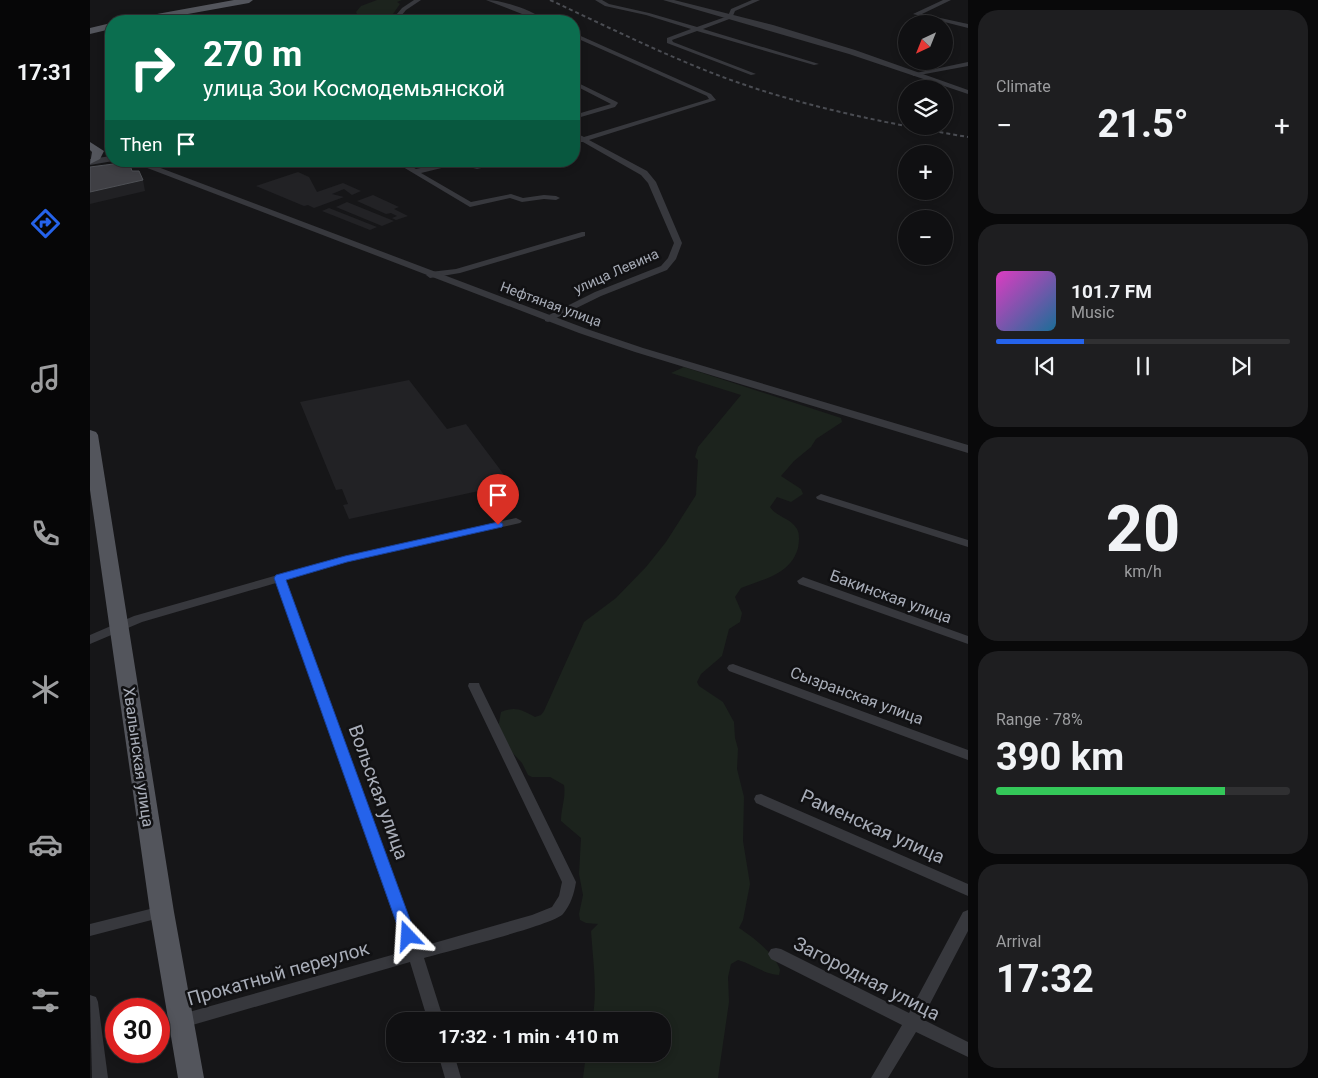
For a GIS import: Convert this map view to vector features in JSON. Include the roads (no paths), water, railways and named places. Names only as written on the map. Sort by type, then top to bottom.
[{"type":"main road","points":[[168,15],[249,0]]},
{"type":"main road","points":[[90,31],[105,27]]},
{"type":"main road","points":[[90,162],[98,154],[92,146]]},
{"type":"main road","name":"Хвалынская улица","points":[[91,442],[162,912],[191,1078]]},
{"type":"street","points":[[399,15],[404,9],[418,0]]},
{"type":"street","points":[[489,0],[530,15]]},
{"type":"street","points":[[598,0],[607,5],[698,29],[816,64]]},
{"type":"street","points":[[666,0],[852,52],[968,92]]},
{"type":"street","points":[[753,74],[694,54],[670,43],[669,39],[730,17],[733,10],[757,0]]},
{"type":"street","points":[[948,0],[916,14],[968,26]]},
{"type":"street","points":[[959,24],[968,19]]},
{"type":"street","points":[[580,38],[709,95],[713,100],[580,140]]},
{"type":"street","points":[[914,74],[968,64]]},
{"type":"street","points":[[580,86],[615,103],[613,106],[580,115]]},
{"type":"street","name":"улица Левина","points":[[548,319],[598,294],[664,268],[672,259],[678,243],[652,182],[644,173],[580,137]]},
{"type":"street","points":[[92,146],[105,151]]},
{"type":"street","points":[[90,162],[105,160]]},
{"type":"street","name":"Нефтяная улица","points":[[147,167],[548,319],[639,350],[968,449]]},
{"type":"street","points":[[406,167],[470,205],[511,196],[522,200],[544,197],[556,198]]},
{"type":"street","points":[[414,172],[436,167]]},
{"type":"street","points":[[430,275],[457,271],[582,234]]},
{"type":"street","points":[[821,497],[968,544]]},
{"type":"street","points":[[90,640],[120,629],[138,619],[345,559],[516,521]]},
{"type":"street","name":"Вольская улица","points":[[280,578],[415,955],[433,1012]]},
{"type":"street","name":"Бакинская улица","points":[[803,582],[968,640]]},
{"type":"street","name":"Сызранская улица","points":[[733,668],[968,755]]},
{"type":"street","name":"Прокатный переулок","points":[[182,1021],[535,920],[557,911],[566,897],[570,882],[474,686]]},
{"type":"street","name":"Раменская улица","points":[[761,799],[968,890]]},
{"type":"street","points":[[90,930],[162,912]]},
{"type":"street","points":[[879,1078],[912,1023],[968,916]]},
{"type":"street","name":"Загородная улица","points":[[776,954],[968,1050]]},
{"type":"street","points":[[90,1002],[100,1078]]},
{"type":"street","points":[[448,1062],[453,1078]]},
{"type":"railway","points":[[550,0],[634,40],[750,87],[842,113],[968,137]]}]
